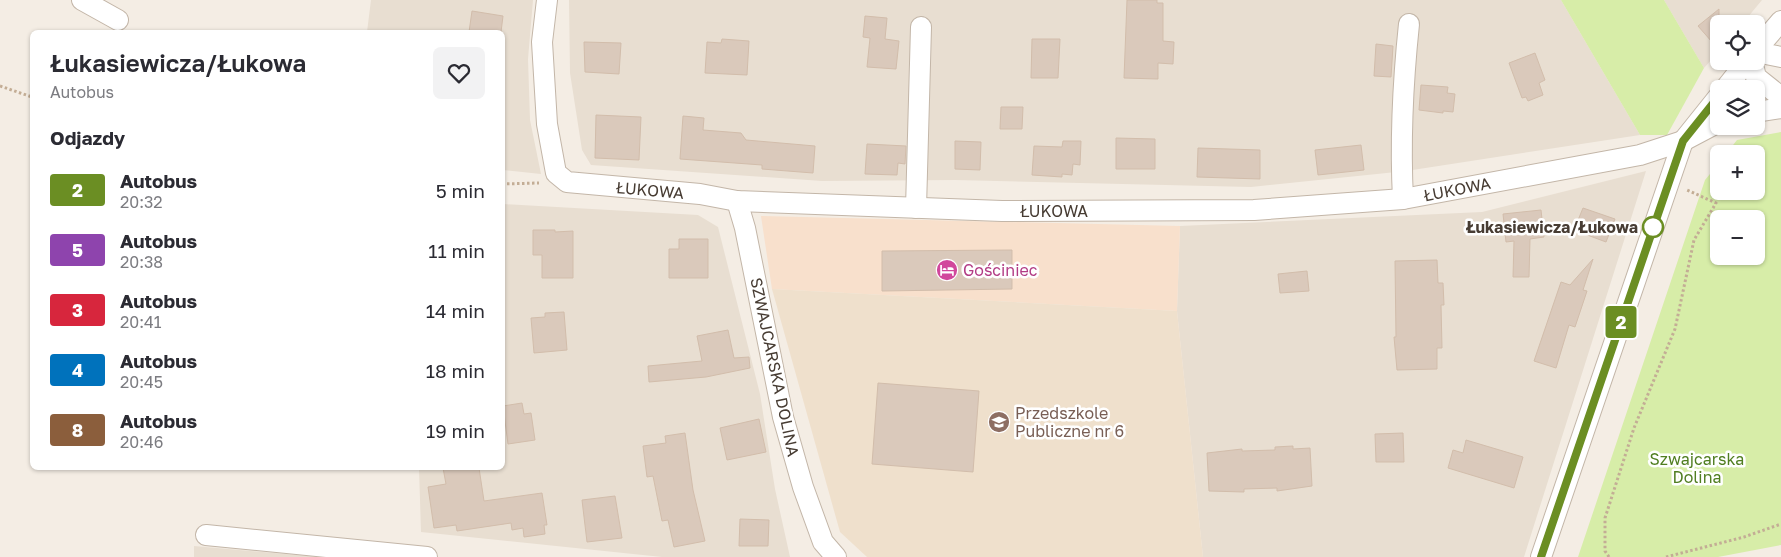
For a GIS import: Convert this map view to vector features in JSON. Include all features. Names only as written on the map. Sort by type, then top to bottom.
[{"type":"street","points":[[82,0],[118,20]]},
{"type":"street","points":[[547,0],[542,42],[547,124],[556,173],[568,182]]},
{"type":"street","points":[[1765,40],[1781,21]]},
{"type":"street","points":[[1403,199],[1406,57],[1409,24]]},
{"type":"street","points":[[916,208],[921,27]]},
{"type":"street","points":[[1765,53],[1775,54],[1781,57]]},
{"type":"street","points":[[1732,80],[1740,70]]},
{"type":"street","points":[[1754,70],[1756,77],[1781,96]]},
{"type":"street","points":[[1541,557],[1683,141],[1710,107]]},
{"type":"street","points":[[1765,111],[1781,108]]},
{"type":"street","name":"ŁUKOWA","points":[[568,182],[700,194],[737,201],[1002,211],[1254,210],[1403,199],[1640,154],[1683,141],[1710,127]]},
{"type":"street","name":"SZWAJCARSKA DOLINA","points":[[737,201],[747,237],[783,417],[803,487],[823,542],[836,557]]},
{"type":"street","points":[[206,535],[427,557]]},
{"type":"path","points":[[0,86],[30,96]]},
{"type":"path","points":[[505,184],[568,182]]},
{"type":"path","points":[[1609,557],[1605,551],[1605,518],[1634,428],[1675,329],[1694,240],[1716,203],[1680,187]]},
{"type":"path","points":[[1666,557],[1744,537],[1781,524]]},
{"type":"shaded area","points":[[371,0],[533,0],[528,59],[530,120],[541,174],[505,170],[505,30],[367,30]]},
{"type":"shaded area","points":[[569,0],[1561,0],[1640,135],[1406,171],[1251,187],[955,180],[822,181],[591,165],[582,150],[570,73]]},
{"type":"shaded area","points":[[1664,0],[1762,0],[1750,15],[1710,15],[1710,61],[1704,68]]},
{"type":"shaded area","points":[[1646,171],[1524,557],[1203,557],[1177,311],[1180,226],[1482,212]]},
{"type":"shaded area","points":[[505,204],[698,215],[718,227],[760,394],[775,489],[790,557],[662,557],[421,532],[419,470],[505,470]]},
{"type":"shaded area","points":[[761,216],[1180,226],[1177,311],[772,289]]},
{"type":"shaded area","name":"Przedszkole Publiczne nr 6","points":[[772,289],[1177,311],[1203,557],[867,557],[840,532]]},
{"type":"shaded area","points":[[194,546],[319,557],[194,557]]},
{"type":"green space","points":[[1561,0],[1664,0],[1704,68],[1667,135],[1640,135]]},
{"type":"green space","name":"Szwajcarska Dolina","points":[[1781,132],[1781,545],[1718,557],[1578,557],[1705,180],[1710,174],[1710,200],[1765,200],[1765,145],[1733,145],[1737,140]]},
{"type":"building","points":[[1127,0],[1157,0],[1157,3],[1163,3],[1163,41],[1174,42],[1173,64],[1158,63],[1158,79],[1124,78]]},
{"type":"building","points":[[1719,9],[1719,15],[1712,15]]},
{"type":"building","points":[[472,11],[503,16],[501,30],[469,30]]},
{"type":"building","points":[[865,16],[887,18],[885,39],[899,41],[896,69],[867,67],[870,38],[863,37]]},
{"type":"building","points":[[1710,16],[1710,40],[1698,26]]},
{"type":"building","points":[[722,39],[749,41],[747,75],[705,73],[707,42],[721,43]]},
{"type":"building","points":[[1032,39],[1060,39],[1058,78],[1031,78]]},
{"type":"building","points":[[584,42],[621,43],[619,74],[585,72]]},
{"type":"building","points":[[1376,44],[1393,46],[1391,77],[1374,76]]},
{"type":"building","points":[[1535,53],[1545,80],[1539,83],[1543,95],[1528,101],[1526,97],[1522,98],[1509,63]]},
{"type":"building","points":[[1421,85],[1448,87],[1447,93],[1455,94],[1453,112],[1443,111],[1443,113],[1419,110]]},
{"type":"building","points":[[1001,107],[1023,107],[1022,129],[1000,129]]},
{"type":"building","points":[[596,115],[641,117],[639,160],[595,158]]},
{"type":"building","points":[[683,116],[704,118],[703,130],[741,133],[746,140],[815,146],[813,173],[762,169],[762,165],[680,159]]},
{"type":"building","points":[[1116,138],[1155,139],[1155,169],[1116,169]]},
{"type":"building","points":[[955,141],[981,142],[980,170],[955,169]]},
{"type":"building","points":[[1063,141],[1081,141],[1080,165],[1073,164],[1072,175],[1062,174],[1062,177],[1032,175],[1034,146],[1062,147]]},
{"type":"building","points":[[867,144],[906,146],[905,164],[898,163],[897,175],[865,174]]},
{"type":"building","points":[[1361,145],[1364,170],[1318,175],[1315,150]]},
{"type":"building","points":[[1198,148],[1260,150],[1260,179],[1197,177]]},
{"type":"building","points":[[1583,208],[1615,219],[1606,242],[1574,230]]},
{"type":"building","points":[[1541,210],[1544,237],[1530,239],[1529,277],[1513,277],[1514,241],[1506,242],[1503,214]]},
{"type":"building","points":[[533,230],[573,231],[573,278],[542,278],[542,255],[533,255]]},
{"type":"building","points":[[679,239],[708,239],[708,278],[669,278],[669,249],[679,249]]},
{"type":"building","name":"Gościniec","points":[[1012,250],[1012,289],[882,291],[882,251]]},
{"type":"building","points":[[1593,259],[1583,290],[1587,291],[1575,327],[1569,325],[1556,368],[1534,361],[1561,282],[1570,285]]},
{"type":"building","points":[[1437,260],[1438,283],[1443,283],[1444,305],[1441,305],[1442,348],[1437,348],[1437,369],[1397,370],[1394,337],[1396,337],[1395,261]]},
{"type":"building","points":[[1307,271],[1309,291],[1280,293],[1278,274]]},
{"type":"building","points":[[564,312],[567,350],[534,353],[531,318],[545,317],[545,313]]},
{"type":"building","points":[[728,330],[734,358],[749,357],[750,368],[706,377],[649,382],[648,366],[702,361],[697,336]]},
{"type":"building","points":[[878,383],[979,391],[973,472],[872,464]]},
{"type":"building","points":[[522,403],[524,414],[531,413],[535,440],[508,444],[505,406]]},
{"type":"building","points":[[759,419],[766,452],[727,460],[720,428]]},
{"type":"building","points":[[685,433],[693,490],[705,541],[674,547],[668,520],[662,521],[653,476],[647,477],[643,446],[666,443],[665,436]]},
{"type":"building","points":[[1403,433],[1404,462],[1376,462],[1375,434]]},
{"type":"building","points":[[1466,440],[1523,457],[1514,488],[1448,468],[1453,450],[1463,453]]},
{"type":"building","points":[[1293,446],[1293,449],[1310,448],[1312,486],[1277,491],[1277,488],[1244,489],[1244,492],[1209,491],[1207,453],[1242,449],[1242,451],[1275,450],[1275,447]]},
{"type":"building","points":[[443,470],[479,470],[484,501],[542,493],[547,525],[544,525],[545,534],[524,537],[523,528],[512,530],[511,523],[457,531],[456,525],[434,528],[428,487],[446,484]]},
{"type":"building","points":[[615,496],[622,538],[587,542],[582,500]]},
{"type":"building","points":[[740,519],[769,520],[768,546],[739,546]]},
{"type":"bus line","name":"2","points":[[1541,557],[1683,141],[1710,107]]},
{"type":"place","name":"Łukasiewicza/Łukowa","points":[[1653,227]]},
{"type":"place","name":"Gościniec","points":[[947,270]]},
{"type":"place","name":"Przedszkole Publiczne nr 6","points":[[999,422]]}]
